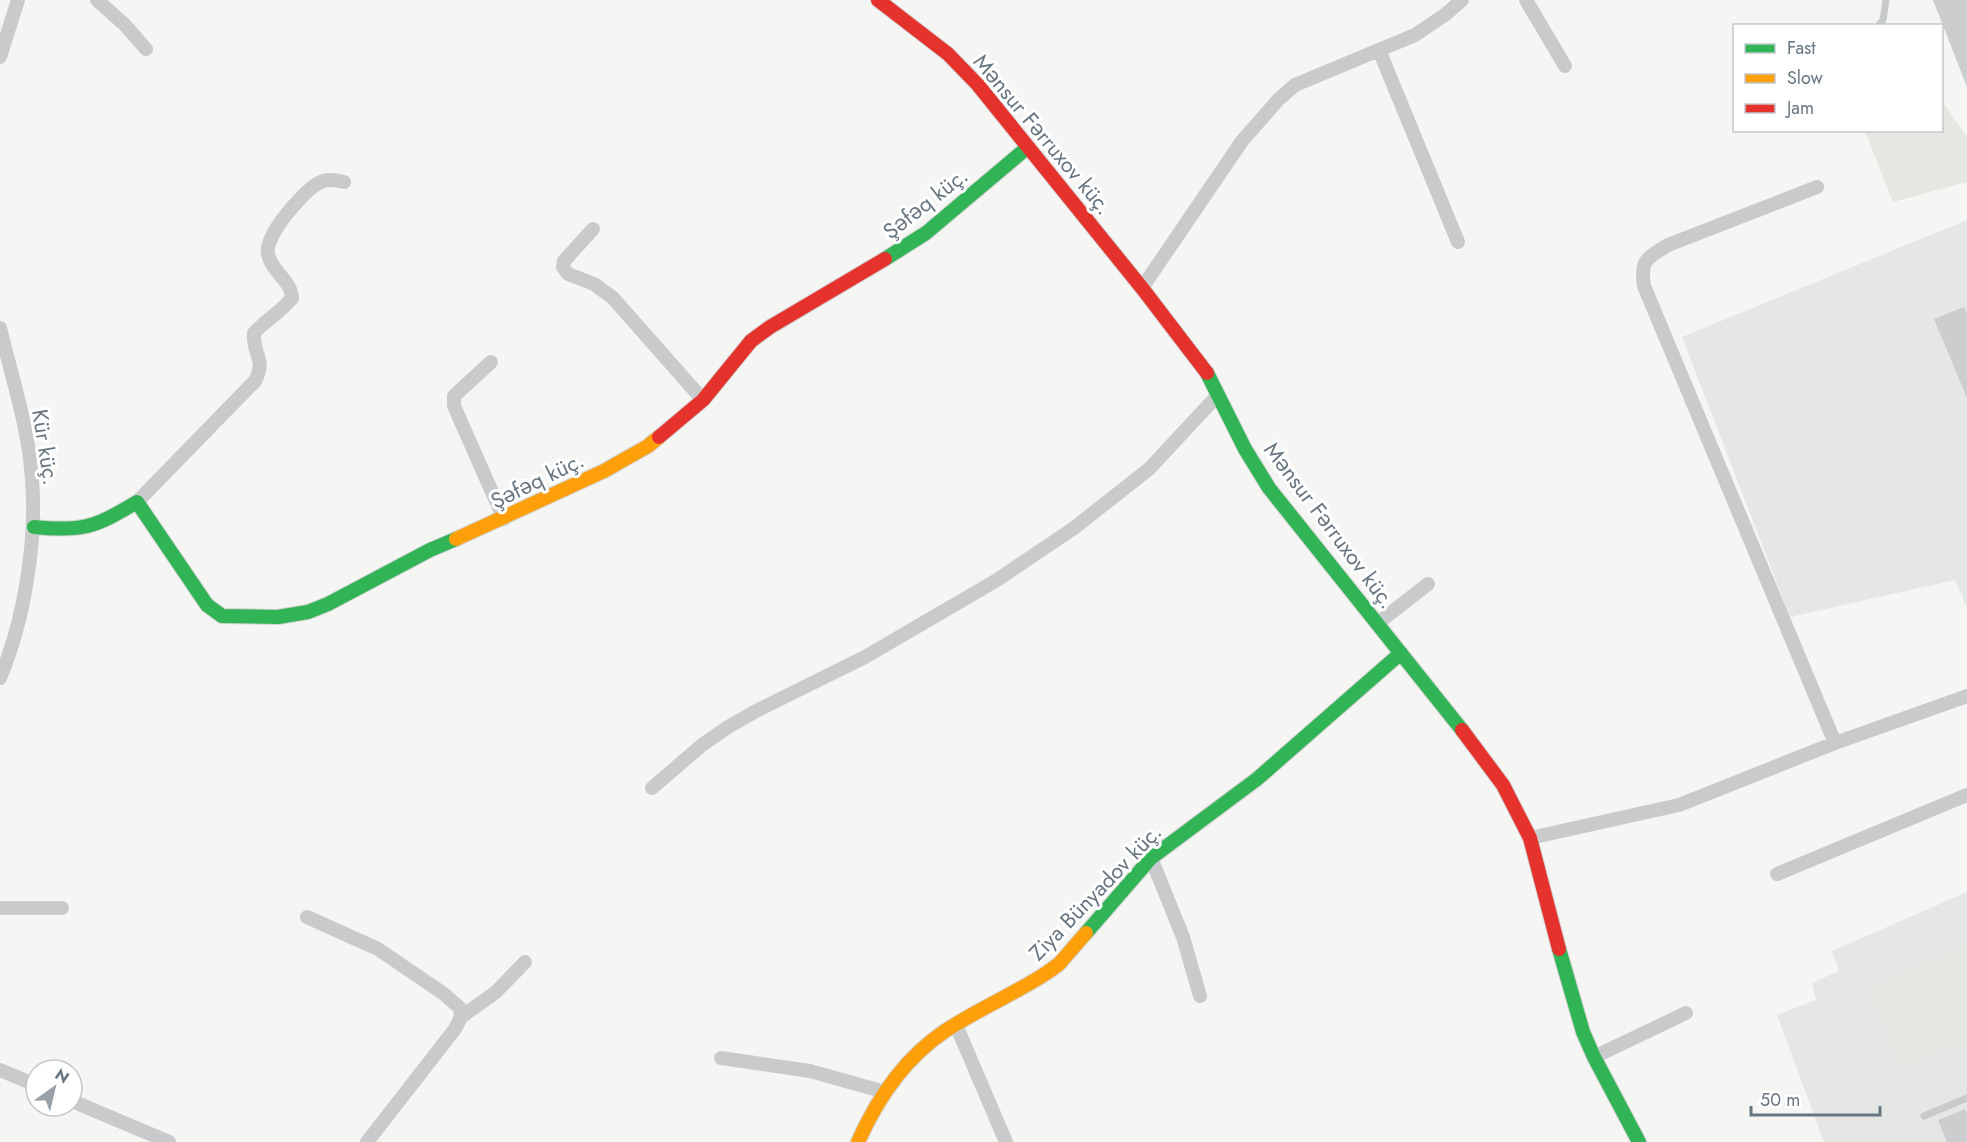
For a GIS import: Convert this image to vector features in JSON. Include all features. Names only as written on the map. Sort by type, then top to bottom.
[{"type":"street","points":[[0,57],[18,0]]},
{"type":"street","points":[[97,0],[147,49]]},
{"type":"street","name":"Mənsur Fərruxov küç.","points":[[878,0],[948,54],[978,85],[1142,288],[1208,375],[1245,448],[1269,488],[1483,756],[1503,785],[1530,838],[1583,1032],[1639,1142]]},
{"type":"street","points":[[1142,288],[1242,141],[1278,100],[1296,85],[1415,35],[1462,0]]},
{"type":"street","points":[[1526,0],[1565,66]]},
{"type":"street","points":[[1379,50],[1458,242]]},
{"type":"street","name":"Şəfəq küç.","points":[[137,502],[207,605],[222,616],[278,617],[308,612],[328,604],[430,550],[504,519],[604,471],[648,446],[703,400],[751,341],[770,327],[926,233],[1028,147]]},
{"type":"street","points":[[34,527],[67,530],[88,527],[110,518],[137,502],[255,381],[261,369],[260,359],[253,345],[254,333],[286,306],[292,298],[292,289],[268,258],[267,246],[286,214],[318,183],[330,179],[344,182]]},
{"type":"street","points":[[1817,187],[1668,245],[1647,258],[1641,271],[1644,286],[1835,743]]},
{"type":"street","points":[[593,229],[564,261],[563,267],[568,274],[594,285],[613,298],[703,400]]},
{"type":"street","name":"Kür küç.","points":[[0,328],[24,427],[32,478],[34,527],[19,623],[0,678]]},
{"type":"street","points":[[491,362],[454,396],[454,406],[504,519]]},
{"type":"street","points":[[652,788],[702,745],[728,727],[865,657],[997,580],[1074,528],[1149,469],[1218,395]]},
{"type":"street","points":[[1378,623],[1428,584]]},
{"type":"street","name":"Ziya Bünyadov küç.","points":[[858,1142],[885,1092],[926,1046],[941,1033],[1042,977],[1059,964],[1151,858],[1257,779],[1401,653]]},
{"type":"street","points":[[1530,838],[1679,804],[1835,743],[1967,696]]},
{"type":"street","points":[[1777,874],[1967,795]]},
{"type":"street","points":[[1151,858],[1183,937],[1200,996]]},
{"type":"street","points":[[0,908],[62,908]]},
{"type":"street","points":[[307,917],[378,949],[444,994],[460,1008],[461,1017]]},
{"type":"street","points":[[367,1142],[455,1029],[461,1017],[496,992],[525,962]]},
{"type":"street","points":[[1594,1057],[1686,1013]]},
{"type":"street","points":[[956,1025],[1006,1142]]},
{"type":"street","points":[[721,1058],[810,1071],[885,1092]]},
{"type":"street","points":[[0,1070],[24,1080]]},
{"type":"street","points":[[84,1106],[169,1142]]},
{"type":"lane","points":[[1880,24],[1883,20],[1886,0]]},
{"type":"lane","points":[[1924,1116],[1967,1098]]},
{"type":"shaded area","points":[[1943,102],[1967,137],[1967,182],[1893,202],[1865,132],[1943,132]]},
{"type":"shaded area","points":[[1967,220],[1967,608],[1955,580],[1790,617],[1682,337]]},
{"type":"shaded area","points":[[1967,892],[1967,1142],[1824,1142],[1777,1015],[1816,1000],[1812,983],[1839,971],[1832,951]]},
{"type":"shaded area","points":[[1967,943],[1967,1041],[1901,1069],[1866,987]]},
{"type":"building","points":[[1933,0],[1967,0],[1967,87],[1943,24]]},
{"type":"building","points":[[1964,307],[1967,314],[1967,398],[1934,319]]},
{"type":"building","points":[[1965,1109],[1967,1142],[1947,1142],[1938,1120]]},
{"type":"traffic: fast","points":[[885,259],[926,233],[1028,147]]},
{"type":"traffic: fast","points":[[1207,373],[1245,449],[1269,488],[1462,730]]},
{"type":"traffic: fast","points":[[34,527],[65,529],[88,526],[137,502],[207,605],[222,616],[278,617],[308,612],[456,539]]},
{"type":"traffic: fast","points":[[1086,933],[1151,858],[1257,779],[1401,653]]},
{"type":"traffic: fast","points":[[1559,949],[1583,1032],[1639,1142]]},
{"type":"traffic: slow","points":[[456,539],[604,471],[648,446],[659,437]]},
{"type":"traffic: slow","points":[[858,1142],[883,1095],[917,1054],[945,1031],[1048,972],[1059,964],[1086,933]]},
{"type":"traffic: jam","points":[[878,0],[948,54],[978,85],[1142,288],[1207,373]]},
{"type":"traffic: jam","points":[[659,437],[703,400],[751,341],[770,327],[885,259]]},
{"type":"traffic: jam","points":[[1462,730],[1503,785],[1530,838],[1559,949]]}]
